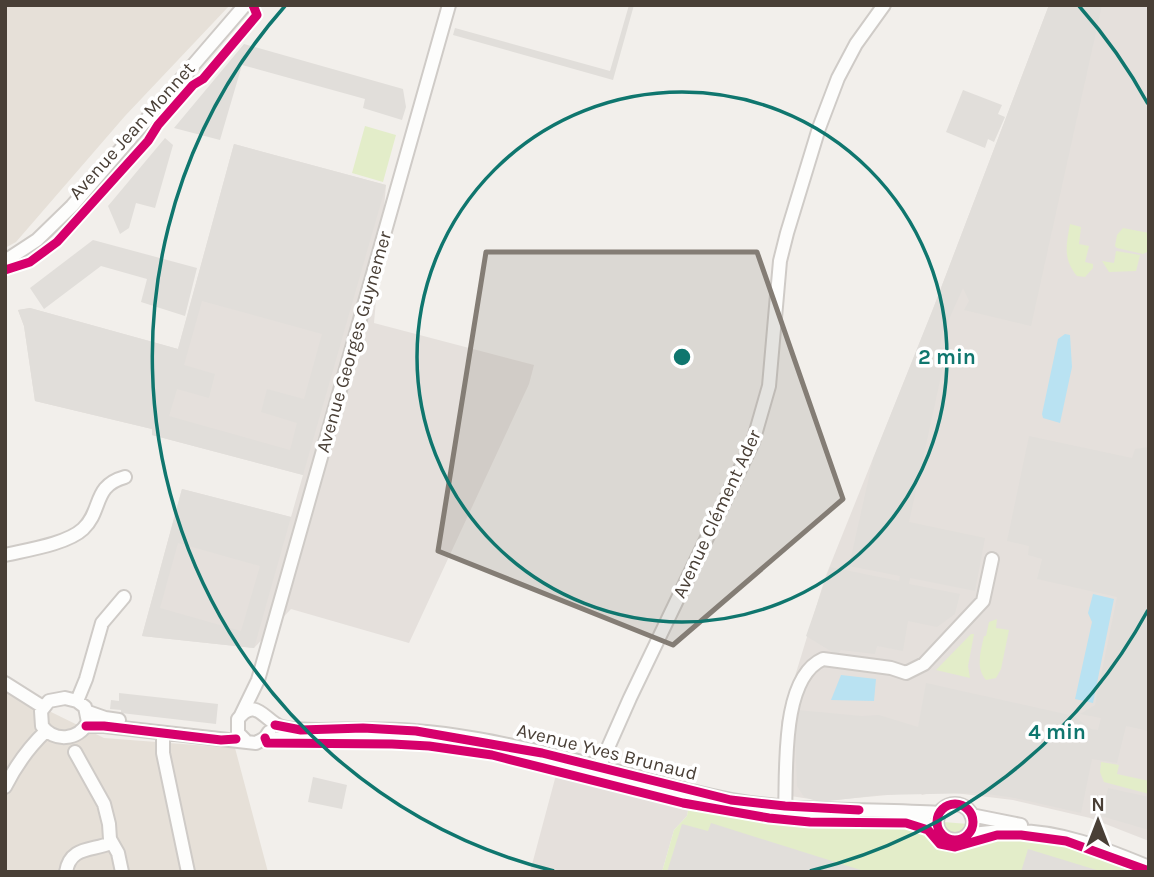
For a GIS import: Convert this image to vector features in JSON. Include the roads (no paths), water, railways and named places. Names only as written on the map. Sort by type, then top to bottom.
[{"type":"street","name":"Avenue Jean Monnet","points":[[5,261],[37,240],[72,206],[245,5]]},
{"type":"street","name":"Avenue Georges Guynemer","points":[[239,722],[258,680],[449,5]]},
{"type":"street","name":"Avenue Clément Ader","points":[[597,772],[753,442],[769,386],[780,261],[787,233],[838,78],[856,44],[884,5]]},
{"type":"street","points":[[8,555],[80,532],[94,514],[101,492],[107,484],[125,477]]},
{"type":"street","points":[[785,811],[788,719],[806,670],[824,659],[891,668],[906,673],[924,664],[982,601],[992,559]]},
{"type":"street","points":[[77,701],[102,623],[124,597]]},
{"type":"street","name":"Avenue Georges Guynemer","points":[[258,680],[260,703],[266,716]]},
{"type":"street","points":[[5,683],[43,707]]},
{"type":"street","points":[[86,726],[256,743],[265,738],[270,729],[266,716],[251,710],[239,722],[221,731],[200,730],[105,718],[88,712],[77,701],[65,698],[54,699],[43,707],[40,722],[53,736],[64,737],[80,733],[86,726],[88,712]]},
{"type":"street","name":"Avenue Yves Brunaud","points":[[266,716],[283,728],[416,731],[530,750],[718,806],[906,819],[938,828]]},
{"type":"street","points":[[239,722],[245,740]]},
{"type":"street","points":[[5,787],[22,757],[46,731]]},
{"type":"street","points":[[163,733],[163,753],[188,872]]},
{"type":"street","name":"Avenue Yves Brunaud","points":[[265,738],[300,741],[414,740],[597,772]]},
{"type":"street","points":[[75,751],[104,804],[111,843],[118,853],[122,872]]},
{"type":"street","points":[[954,804],[966,808],[971,815],[972,826],[963,838],[943,836],[938,828],[939,813],[943,808],[954,804]]},
{"type":"street","name":"Avenue Yves Brunaud","points":[[785,811],[939,813]]},
{"type":"street","points":[[971,815],[1080,834],[1149,860]]},
{"type":"street","points":[[968,834],[1013,831],[1058,835],[1149,867]]},
{"type":"street","points":[[66,872],[69,860],[77,852],[111,843]]},
{"type":"water","points":[[1065,334],[1070,335],[1072,367],[1060,423],[1043,418],[1042,414],[1058,339]]},
{"type":"water","points":[[1093,594],[1114,599],[1093,703],[1075,699],[1092,622],[1088,613]]},
{"type":"water","points":[[841,675],[876,679],[874,701],[831,700]]}]
